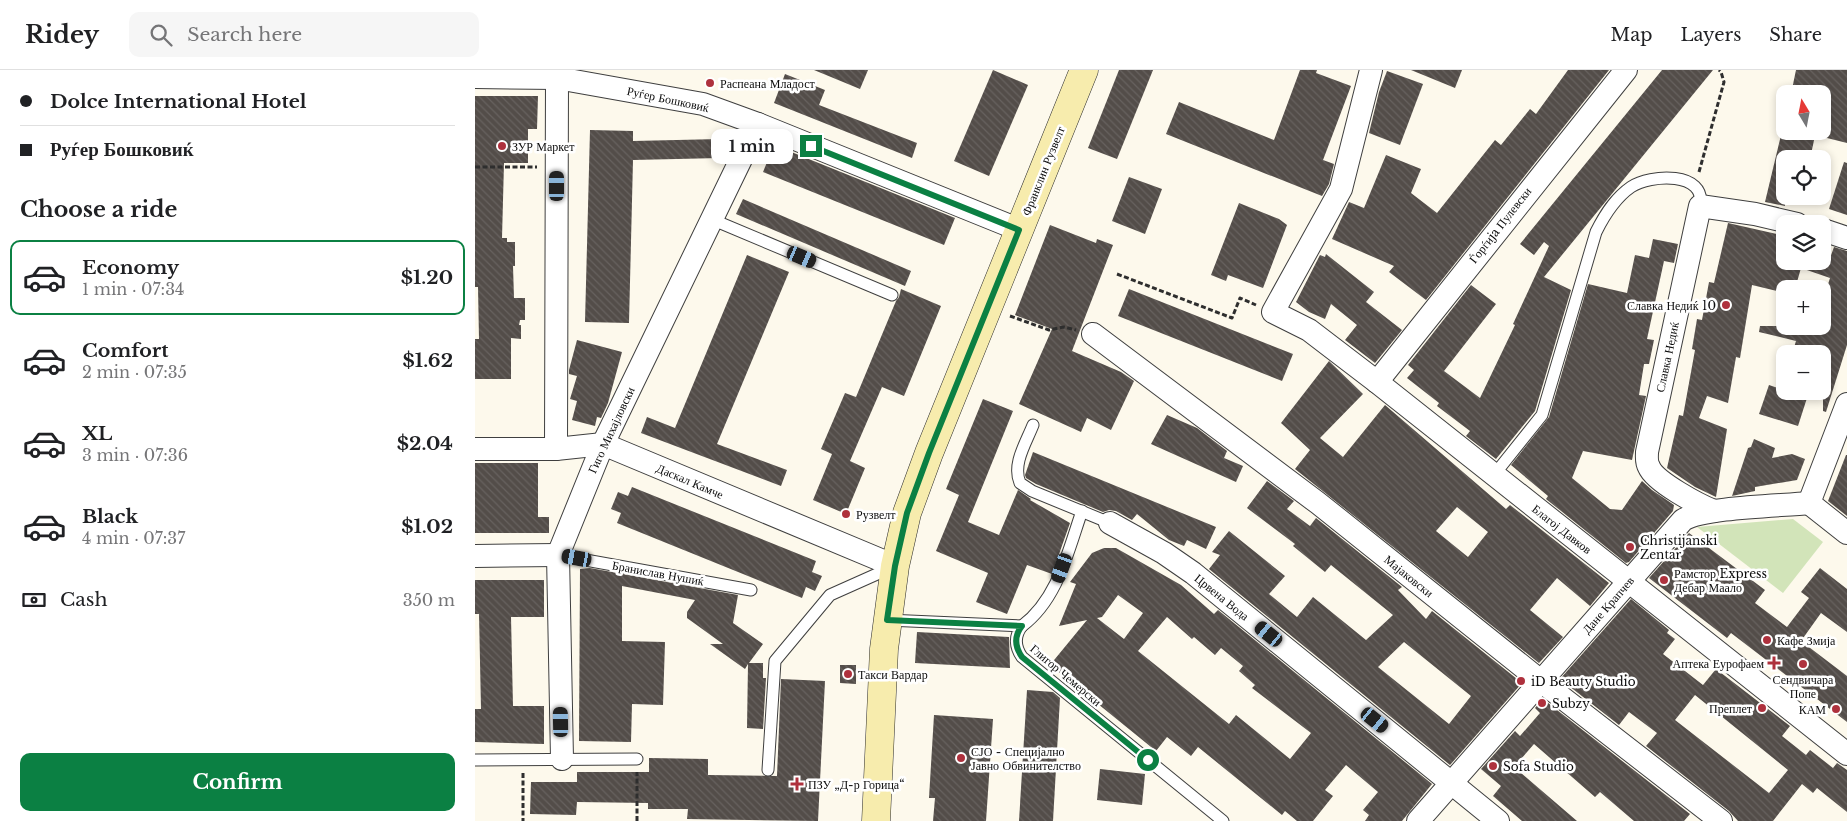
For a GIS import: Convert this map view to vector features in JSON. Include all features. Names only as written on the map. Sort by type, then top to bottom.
[{"type":"street","name":"Франклин Рузвелт","points":[[880,813],[887,620],[895,566],[907,513],[916,486],[1084,70]]},
{"type":"street","points":[[1273,312],[1341,189],[1371,70]]},
{"type":"street","name":"Ѓорѓиja Пулевски","points":[[1377,382],[1625,70]]},
{"type":"street","name":"Руѓер Бошковиќ","points":[[475,77],[557,74],[703,104],[758,124],[1019,230]]},
{"type":"street","points":[[557,74],[557,449]]},
{"type":"street","name":"Гиго Михајловски","points":[[562,759],[558,555],[603,444],[758,124]]},
{"type":"street","points":[[1698,196],[1776,219]]},
{"type":"street","name":"Славка Недиќ","points":[[1698,196],[1647,459],[1649,469],[1661,480],[1699,505],[1714,511]]},
{"type":"street","points":[[1831,233],[1847,238]]},
{"type":"street","name":"Благој Давков","points":[[1273,312],[1309,330],[1377,382],[1847,754]]},
{"type":"street","name":"Мајаковски","points":[[1093,334],[1319,503],[1542,682],[1721,821]]},
{"type":"street","points":[[1847,404],[1809,503],[1847,533]]},
{"type":"street","name":"Даскал Камче","points":[[475,449],[557,449],[603,444],[895,566]]},
{"type":"street","name":"Дане Крапчев","points":[[1418,821],[1451,781],[1542,682],[1683,520],[1689,516],[1714,511],[1809,503]]},
{"type":"street","name":"Црвена Вода","points":[[1110,523],[1155,548],[1193,573],[1498,821]]},
{"type":"street","name":"Бранислав Нушиќ","points":[[475,556],[558,555]]},
{"type":"street","points":[[862,821],[880,813]]},
{"type":"lane","points":[[1494,475],[1542,415],[1596,232],[1612,205],[1632,186],[1655,177],[1683,180],[1698,196]]},
{"type":"lane","points":[[711,219],[892,295]]},
{"type":"lane","name":"Црвена Вода","points":[[1033,425],[1019,459],[1017,469],[1020,483],[1025,488],[1110,523]]},
{"type":"lane","points":[[887,620],[1022,626],[1040,610],[1053,591],[1082,511]]},
{"type":"lane","name":"Бранислав Нушиќ","points":[[558,555],[751,590]]},
{"type":"lane","points":[[769,770],[775,661],[830,595],[895,566]]},
{"type":"lane","name":"Глигор Чемерски","points":[[1022,626],[1016,641],[1022,657],[1223,821]]},
{"type":"lane","points":[[475,760],[637,759]]},
{"type":"path","points":[[1698,196],[1724,82],[1719,70]]},
{"type":"path","points":[[475,167],[517,165],[557,167]]},
{"type":"path","points":[[1117,274],[1232,318],[1240,298],[1273,312]]},
{"type":"path","points":[[1010,316],[1049,330],[1063,327],[1093,334]]},
{"type":"path","points":[[637,759],[637,821]]},
{"type":"path","points":[[523,760],[523,821]]},
{"type":"green space","points":[[1793,519],[1823,542],[1783,593],[1697,527]]},
{"type":"building","points":[[814,70],[868,70],[860,89]]},
{"type":"building","points":[[993,70],[1028,85],[989,176],[954,161]]},
{"type":"building","points":[[1119,70],[1153,70],[1117,159],[1088,148]]},
{"type":"building","points":[[1300,70],[1317,70],[1316,73],[1351,86],[1323,160],[1334,164],[1329,184],[1322,196],[1166,134],[1179,102],[1274,140]]},
{"type":"building","points":[[1411,70],[1462,70],[1455,88]]},
{"type":"building","points":[[1568,70],[1609,70],[1426,300],[1389,272],[1394,266],[1332,239],[1349,202],[1364,208],[1386,155],[1421,169],[1411,193],[1437,213],[1495,140],[1501,145],[1530,109],[1536,114]]},
{"type":"building","points":[[1662,70],[1713,70],[1544,277],[1571,290],[1535,411],[1496,459],[1466,436],[1470,431],[1437,406],[1439,403],[1407,378],[1414,370],[1408,365],[1471,285],[1496,304],[1444,371],[1480,398],[1515,325],[1513,324],[1549,246],[1544,242],[1534,255],[1520,244]]},
{"type":"building","points":[[1796,70],[1847,70],[1847,143],[1831,139],[1831,85],[1793,85]]},
{"type":"building","points":[[1387,71],[1423,84],[1400,145],[1369,133],[1379,92]]},
{"type":"building","points":[[785,74],[825,90],[819,105],[917,143],[912,158],[774,103]]},
{"type":"building","points":[[475,96],[538,96],[537,129],[528,129],[528,163],[504,163],[502,238],[507,238],[507,242],[515,242],[515,266],[513,266],[514,298],[525,298],[525,320],[520,320],[519,325],[521,325],[521,339],[511,338],[511,379],[475,379],[475,339],[479,339],[478,287],[475,287]]},
{"type":"building","points":[[590,130],[633,131],[633,141],[720,139],[720,158],[633,160],[629,323],[585,322]]},
{"type":"building","points":[[1780,140],[1814,140],[1812,150],[1777,150]]},
{"type":"building","points":[[774,145],[955,218],[944,245],[763,172]]},
{"type":"building","points":[[1776,156],[1776,204],[1765,202]]},
{"type":"building","points":[[1844,162],[1847,163],[1847,215],[1829,209]]},
{"type":"building","points":[[1129,177],[1162,189],[1145,234],[1112,221]]},
{"type":"building","points":[[743,199],[911,271],[905,286],[736,214]]},
{"type":"building","points":[[1239,203],[1279,219],[1287,225],[1263,288],[1228,275],[1226,281],[1211,275]]},
{"type":"building","points":[[1728,223],[1776,234],[1776,270],[1800,270],[1798,280],[1776,280],[1776,291],[1752,285],[1740,358],[1736,357],[1728,403],[1707,396],[1699,418],[1727,429],[1716,497],[1695,487],[1667,468],[1679,415],[1683,416],[1695,350],[1692,349],[1697,319],[1702,320],[1709,282],[1714,283]]},
{"type":"building","points":[[1050,225],[1096,243],[1097,239],[1113,245],[1072,351],[1121,372],[1134,381],[1111,430],[1087,418],[1081,432],[1019,404],[1052,329],[1015,315]]},
{"type":"building","points":[[1653,239],[1678,244],[1674,263],[1664,261],[1647,339],[1654,340],[1649,364],[1644,364],[1639,395],[1646,396],[1632,460],[1583,451],[1572,478],[1610,509],[1622,510],[1642,481],[1674,505],[1673,511],[1629,562],[1626,563],[1546,499],[1548,496],[1511,465],[1549,417],[1588,284],[1627,293],[1635,255],[1649,258]]},
{"type":"building","points":[[1834,247],[1847,251],[1847,345],[1831,396],[1831,345],[1795,345],[1796,341],[1759,332],[1760,326],[1776,326],[1776,335],[1831,335],[1830,278],[1807,270],[1831,270],[1831,255]]},
{"type":"building","points":[[1326,254],[1374,292],[1366,302],[1402,330],[1375,363],[1345,340],[1357,325],[1331,304],[1325,319],[1309,312],[1296,302],[1320,255],[1325,257]]},
{"type":"building","points":[[747,255],[789,272],[717,444],[787,470],[781,486],[641,433],[647,417],[675,428]]},
{"type":"building","points":[[901,289],[941,306],[904,396],[882,387],[850,461],[865,468],[846,514],[813,500],[832,454],[821,449],[845,393],[856,397]]},
{"type":"building","points":[[1129,289],[1293,354],[1282,381],[1118,316]]},
{"type":"building","points":[[577,340],[622,352],[608,403],[601,418],[597,417],[595,426],[572,420],[577,401],[570,399],[577,376],[569,374],[569,370]]},
{"type":"building","points":[[1329,361],[1363,394],[1320,438],[1343,457],[1385,405],[1506,509],[1510,505],[1609,583],[1590,606],[1557,578],[1530,610],[1563,637],[1539,663],[1295,469],[1310,450],[1281,423]],"holes":[[[1457,507],[1488,532],[1468,557],[1436,531]]]},
{"type":"building","points":[[1769,385],[1776,387],[1776,400],[1806,400],[1798,426],[1759,414]]},
{"type":"building","points":[[983,399],[1013,411],[968,522],[999,535],[1018,490],[1030,500],[1070,523],[1052,574],[1027,565],[1007,614],[976,602],[988,573],[936,551],[959,495],[946,489]]},
{"type":"building","points":[[1823,400],[1830,400],[1826,412],[1823,411]]},
{"type":"building","points":[[1167,415],[1197,428],[1227,451],[1224,458],[1243,466],[1236,482],[1151,444]]},
{"type":"building","points":[[1754,439],[1775,448],[1772,458],[1792,454],[1805,459],[1797,480],[1755,487],[1755,491],[1732,496],[1748,448],[1751,447]]},
{"type":"building","points":[[1033,452],[1216,527],[1206,549],[1187,540],[1184,546],[1169,540],[1137,514],[1132,520],[1116,511],[1109,510],[1103,512],[1036,484],[1026,478],[1025,475]]},
{"type":"building","points":[[1847,455],[1847,516],[1828,501]]},
{"type":"building","points":[[475,463],[538,463],[538,517],[549,517],[549,533],[475,533]]},
{"type":"building","points":[[1267,481],[1294,501],[1287,509],[1310,526],[1316,518],[1402,587],[1398,590],[1426,619],[1432,611],[1522,683],[1450,765],[1209,569],[1220,555],[1212,552],[1229,531],[1285,576],[1269,594],[1297,617],[1313,597],[1366,640],[1393,615],[1331,565],[1325,572],[1293,546],[1295,544],[1247,508]],"holes":[[[1404,642],[1471,696],[1449,724],[1378,667]]]},
{"type":"building","points":[[632,487],[816,561],[812,572],[822,576],[815,591],[806,587],[802,598],[617,523],[621,513],[611,509],[618,492],[628,496]]},
{"type":"building","points":[[1689,533],[1765,590],[1755,603],[1787,627],[1809,598],[1801,592],[1820,568],[1847,589],[1847,632],[1821,613],[1801,641],[1847,676],[1847,722],[1731,633],[1727,638],[1649,578]]},
{"type":"building","points":[[1104,548],[1116,548],[1181,585],[1214,614],[1218,610],[1432,784],[1402,821],[1365,821],[1369,815],[1363,810],[1378,792],[1346,765],[1325,790],[1333,796],[1313,821],[1297,821],[1285,811],[1282,815],[1198,747],[1191,756],[1167,737],[1156,751],[1050,665],[1087,620],[1059,626],[1076,584],[1070,582],[1092,553]],"holes":[[[1118,595],[1143,613],[1124,639],[1097,618],[1102,617]],[[1167,617],[1192,639],[1194,637],[1215,655],[1221,648],[1243,666],[1239,671],[1255,685],[1252,688],[1311,733],[1290,759],[1236,715],[1229,724],[1138,651]]]},
{"type":"building","points":[[590,568],[738,595],[733,623],[763,644],[749,663],[763,663],[763,678],[766,678],[763,729],[747,728],[748,664],[745,669],[710,644],[723,644],[687,618],[687,612],[695,600],[622,586],[622,641],[665,642],[663,705],[632,704],[631,742],[579,741],[580,569]]},
{"type":"building","points":[[475,580],[544,580],[544,617],[511,617],[513,706],[544,706],[544,744],[475,742],[475,709],[481,709],[479,614],[475,614]]},
{"type":"building","points":[[1631,599],[1669,630],[1667,633],[1675,639],[1663,654],[1703,685],[1716,669],[1790,726],[1782,736],[1806,755],[1810,750],[1833,768],[1837,763],[1847,770],[1847,812],[1817,788],[1813,793],[1802,784],[1773,821],[1738,821],[1729,811],[1646,746],[1657,733],[1629,712],[1619,725],[1560,679]],"holes":[[[1695,695],[1788,770],[1769,793],[1675,720]]]},
{"type":"building","points":[[917,632],[1009,637],[1010,668],[915,663]]},
{"type":"building","name":"Такси Вардар","points":[[840,665],[856,665],[856,684],[840,683]]},
{"type":"building","points":[[781,679],[825,681],[818,821],[687,819],[688,809],[648,809],[648,803],[577,802],[576,815],[530,814],[531,782],[577,782],[577,772],[649,772],[649,758],[708,759],[708,775],[777,776]]},
{"type":"building","points":[[1027,690],[1053,692],[1060,698],[1053,821],[1019,821]]},
{"type":"building","points":[[1543,699],[1690,814],[1684,821],[1634,821],[1600,792],[1595,797],[1534,744],[1514,767],[1577,821],[1522,821],[1493,796],[1501,786],[1481,769],[1515,731],[1520,736],[1540,713],[1535,708]]},
{"type":"building","name":"СЈО - Специјално Јавно Обвинителство","points":[[934,715],[993,719],[986,821],[933,821],[935,798],[929,798]]},
{"type":"building","points":[[1100,769],[1145,774],[1142,805],[1097,800]]},
{"type":"place","name":"Распеана Младост","points":[[710,83]]},
{"type":"place","name":"ЗУР Маркет","points":[[502,146]]},
{"type":"place","name":"Славка Недиќ 10","points":[[1726,305]]},
{"type":"place","name":"Рузвелт","points":[[846,514]]},
{"type":"place","name":"Christijanski Zentar","points":[[1630,547]]},
{"type":"place","name":"Рамстор Express Дебар Маало","points":[[1664,580]]},
{"type":"place","name":"Кафе Змија","points":[[1767,640]]},
{"type":"place","name":"Аптека Еурофаем","points":[[1774,663]]},
{"type":"place","name":"Сендвичара Попе","points":[[1803,664]]},
{"type":"place","name":"Такси Вардар","points":[[848,674]]},
{"type":"place","name":"iD Beauty Studio","points":[[1521,681]]},
{"type":"place","name":"Subzy","points":[[1542,703]]},
{"type":"place","name":"Преплет","points":[[1762,708]]},
{"type":"place","name":"КАМ","points":[[1836,709]]},
{"type":"place","name":"СЈО - Специјално Јавно Обвинителство","points":[[961,758]]},
{"type":"place","name":"Sofa Studio","points":[[1493,766]]},
{"type":"place","name":"ПЗУ „Д-р Горица“","points":[[797,784]]},
{"type":"route","points":[[811,146],[1019,230],[916,486],[900,540],[887,620],[1022,626],[1016,641],[1022,657],[1148,760]]}]
